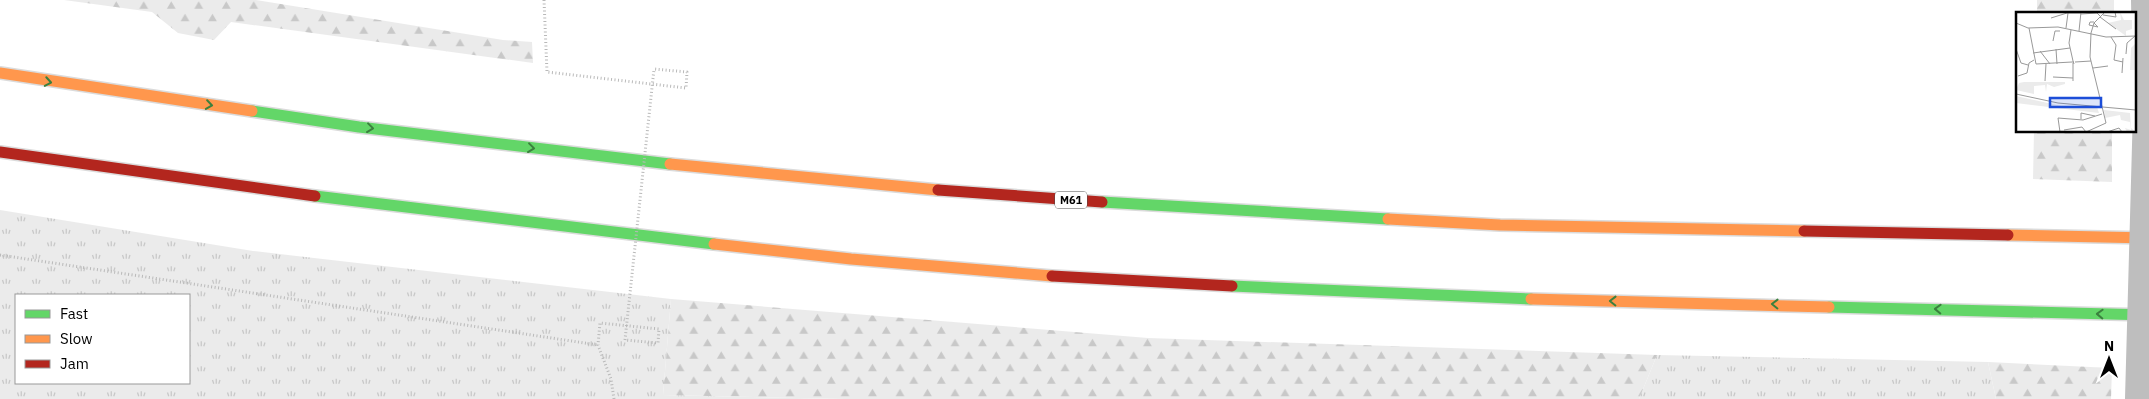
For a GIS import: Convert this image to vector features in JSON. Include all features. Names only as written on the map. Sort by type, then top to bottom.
[{"type":"highway","name":"M61","points":[[0,73],[359,127],[656,163],[942,190],[1173,207],[1500,225],[2149,238]]},
{"type":"highway","points":[[0,152],[340,200],[623,234],[850,258],[1089,279],[1439,297],[2149,315]]},
{"type":"street","points":[[2139,399],[2147,109],[2145,0]]},
{"type":"path","points":[[544,0],[547,72],[686,88],[687,72],[654,69],[625,340],[658,343],[659,328],[600,323],[598,345],[611,379],[614,399]]},
{"type":"path","points":[[0,255],[598,345]]},
{"type":"green space","points":[[64,0],[256,0],[503,40],[532,42],[533,63],[231,22],[214,40],[178,33],[152,12]]},
{"type":"green space","points":[[2037,0],[2114,0],[2114,12],[2037,12]]},
{"type":"green space","points":[[2034,132],[2112,132],[2112,182],[2033,179]]},
{"type":"green space","points":[[0,210],[253,251],[671,299],[663,395],[844,399],[0,399]]},
{"type":"green space","points":[[671,299],[1148,338],[1657,355],[1639,399],[844,399],[663,395]]},
{"type":"green space","points":[[1657,355],[1988,362],[1996,399],[1639,399]]},
{"type":"green space","points":[[1988,362],[2112,368],[2111,399],[1996,399]]},
{"type":"traffic: fast","points":[[252,111],[359,127],[670,164]]},
{"type":"traffic: fast","points":[[315,196],[714,244]]},
{"type":"traffic: fast","points":[[1102,202],[1388,219]]},
{"type":"traffic: fast","points":[[1232,286],[1531,299]]},
{"type":"traffic: fast","points":[[1829,307],[2149,315]]},
{"type":"traffic: slow","points":[[0,73],[252,111]]},
{"type":"traffic: slow","points":[[670,164],[938,190]]},
{"type":"traffic: slow","points":[[1388,219],[1500,225],[1804,231]]},
{"type":"traffic: slow","points":[[2008,235],[2149,238]]},
{"type":"traffic: slow","points":[[714,244],[851,259],[1052,276]]},
{"type":"traffic: slow","points":[[1531,299],[1829,307]]},
{"type":"traffic: jam","points":[[0,152],[315,196]]},
{"type":"traffic: jam","points":[[938,190],[1102,202]]},
{"type":"traffic: jam","points":[[1804,231],[2008,235]]},
{"type":"traffic: jam","points":[[1052,276],[1232,286]]}]
